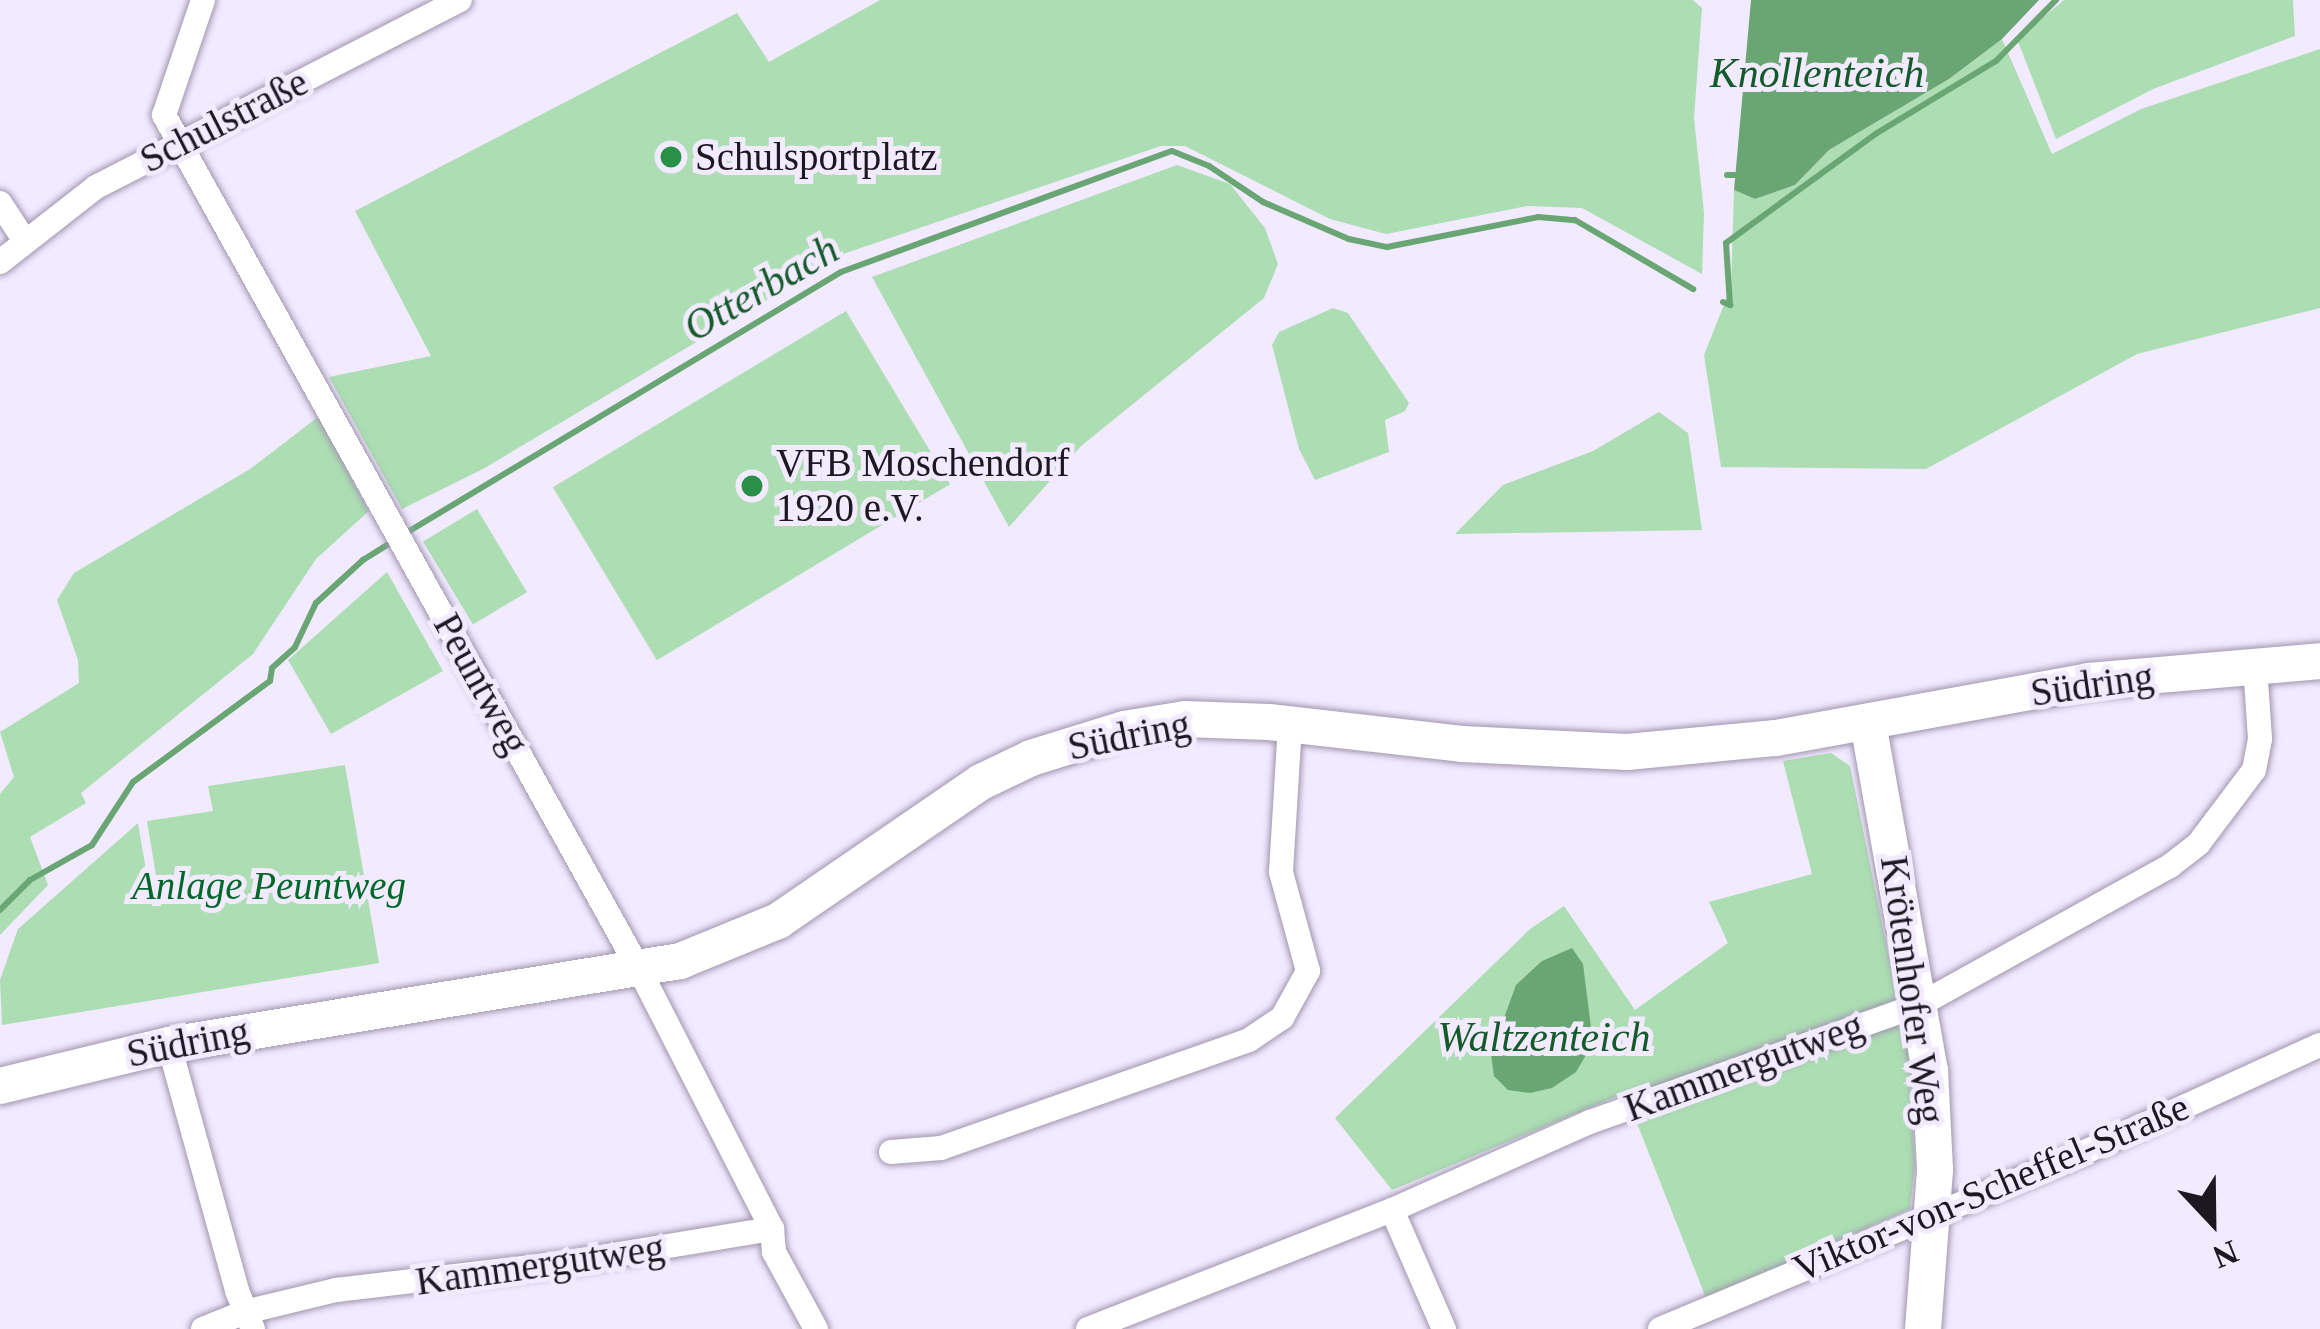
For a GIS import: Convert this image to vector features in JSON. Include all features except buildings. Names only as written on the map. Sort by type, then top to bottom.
[{"type":"street","points":[[178,145],[164,115],[203,0]]},
{"type":"street","name":"Schulstraße","points":[[0,262],[96,187],[460,0]]},
{"type":"street","name":"Peuntweg","points":[[178,145],[639,969],[772,1229]]},
{"type":"street","points":[[0,203],[25,242]]},
{"type":"street","name":"Südring","points":[[0,1086],[169,1045],[506,986],[639,969],[736,942],[778,921],[980,782],[1031,758],[1124,729],[1185,719],[1290,724],[1462,744],[1627,752],[1776,738],[2089,681],[2320,661]]},
{"type":"street","name":"Kammergutweg","points":[[1088,1329],[1392,1210],[1590,1122],[1921,1004],[2170,866],[2198,843],[2254,770],[2260,739],[2254,665]]},
{"type":"street","name":"Krötenhofer Weg","points":[[1868,723],[1921,1004],[1935,1170],[1923,1329]]},
{"type":"street","points":[[891,1152],[941,1148],[1249,1040],[1291,1007],[1308,971],[1307,953],[1280,872],[1290,724]]},
{"type":"street","points":[[169,1045],[249,1320]]},
{"type":"street","name":"Viktor-von-Scheffel-Straße","points":[[1660,1329],[1928,1218],[2320,1045]]},
{"type":"street","points":[[1392,1210],[1444,1329]]},
{"type":"street","points":[[772,1229],[774,1252],[816,1329]]},
{"type":"street","name":"Kammergutweg","points":[[203,1329],[249,1320],[337,1290],[566,1263],[772,1229]]},
{"type":"green space","points":[[880,0],[1693,0],[1702,8],[1694,118],[1704,213],[1702,274],[1582,208],[1527,206],[1386,234],[1330,219],[1185,146],[1161,146],[846,253],[483,469],[402,509],[329,377],[431,356],[355,211],[737,13],[769,62]]},
{"type":"green space","points":[[2064,0],[2293,0],[2295,36],[2153,89],[2056,139],[2017,39]]},
{"type":"green space","points":[[2002,39],[2052,154],[2141,109],[2320,49],[2320,308],[2137,354],[1926,469],[1721,467],[1704,355],[1731,287],[1734,190],[1755,199],[1795,185],[1829,150],[1949,79]]},
{"type":"green space","points":[[1177,165],[1230,184],[1265,228],[1278,264],[1264,298],[1081,446],[1009,527],[872,277]]},
{"type":"green space","points":[[1333,308],[1348,313],[1409,403],[1405,411],[1385,420],[1389,452],[1315,480],[1299,449],[1272,345],[1279,332]]},
{"type":"green space","name":"VFB Moschendorf 1920 e.V.","points":[[846,311],[950,484],[657,660],[553,487]]},
{"type":"green space","points":[[1659,412],[1688,433],[1702,530],[1455,534],[1503,485],[1593,451]]},
{"type":"green space","points":[[318,417],[369,511],[316,559],[253,654],[81,793],[86,803],[30,837],[48,885],[0,935],[0,794],[14,777],[0,732],[79,683],[78,660],[57,600],[74,573],[250,469]]},
{"type":"green space","points":[[477,509],[527,592],[473,625],[423,541]]},
{"type":"green space","points":[[387,572],[443,671],[331,734],[288,660]]},
{"type":"green space","points":[[1831,753],[1850,766],[1908,1051],[1915,1165],[1910,1209],[1706,1298],[1625,1093],[1392,1190],[1335,1118],[1530,929],[1564,906],[1635,1010],[1728,943],[1709,902],[1812,874],[1783,761]]},
{"type":"green space","name":"Anlage Peuntweg","points":[[345,765],[379,963],[2,1025],[0,980],[18,929],[138,823],[152,906],[161,906],[147,821],[213,811],[208,786]]},
{"type":"water","name":"Knollenteich","points":[[1751,0],[2039,0],[2002,39],[1949,79],[1829,150],[1795,185],[1755,199],[1734,190]]},
{"type":"water","name":"Waltzenteich","points":[[1572,948],[1583,964],[1593,1043],[1576,1072],[1552,1088],[1530,1093],[1508,1090],[1494,1076],[1491,1054],[1516,985],[1542,961]]},
{"type":"waterway","name":"Otterbach","points":[[1723,302],[1730,305],[1726,243],[1877,133],[1996,61],[2056,0]]},
{"type":"waterway","name":"Otterbach","points":[[406,533],[841,272],[1172,151],[1209,166],[1263,202],[1349,239],[1387,247],[1538,217],[1575,220],[1693,289]]},
{"type":"waterway","name":"Otterbach","points":[[1727,175],[1734,175]]},
{"type":"waterway","name":"Otterbach","points":[[0,910],[30,880],[92,845],[133,782],[270,681],[272,668],[295,647],[316,603],[363,560],[395,540]]},
{"type":"place","name":"Schulsportplatz","points":[[671,157]]},
{"type":"place","name":"VFB Moschendorf 1920 e.V.","points":[[752,486]]}]
